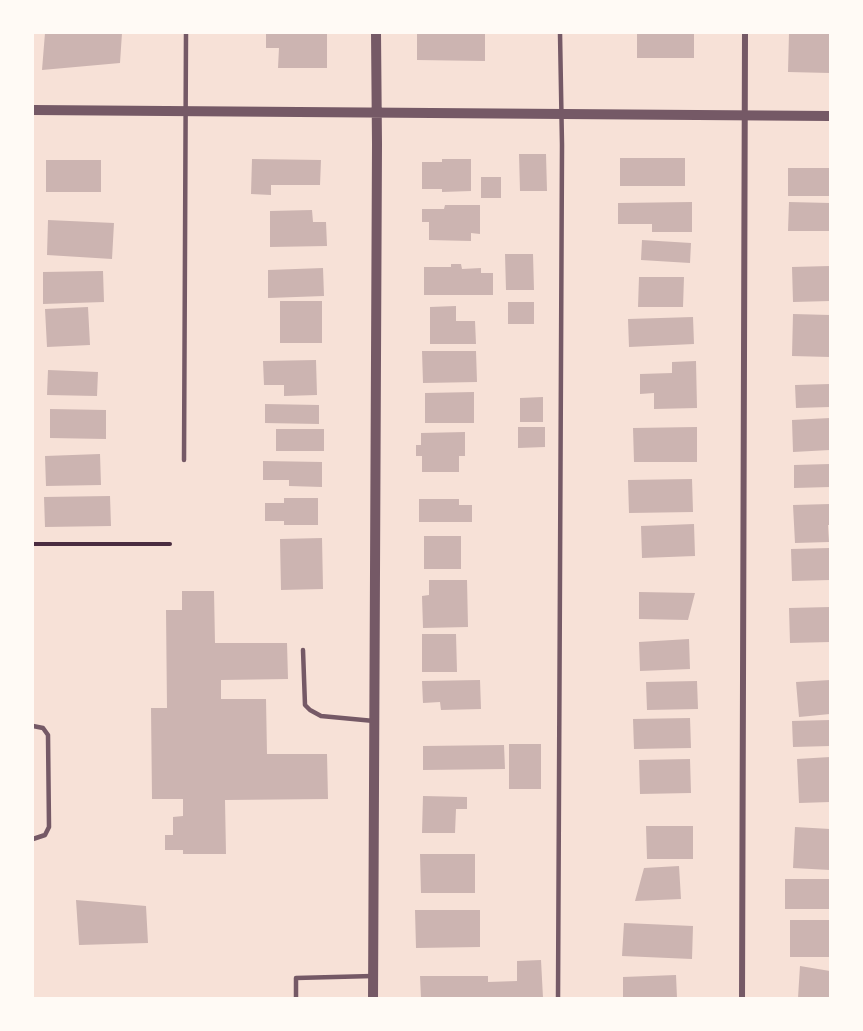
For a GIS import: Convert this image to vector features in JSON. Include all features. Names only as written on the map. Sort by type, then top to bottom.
[{"type":"street","points":[[373,998],[376,33]]},
{"type":"street","points":[[742,998],[745,33]]},
{"type":"street","points":[[33,110],[830,116]]},
{"type":"lane","points":[[184,460],[186,33]]},
{"type":"lane","points":[[558,998],[560,33]]},
{"type":"lane","points":[[303,650],[305,705],[310,710],[321,716],[375,721]]},
{"type":"lane","points":[[33,726],[43,728],[48,735],[49,827],[45,836],[33,839]]},
{"type":"lane","points":[[296,998],[296,978],[373,976]]},
{"type":"path","points":[[33,544],[170,544]]},
{"type":"building","points":[[45,33],[122,33],[120,63],[42,70]]},
{"type":"building","points":[[266,33],[327,33],[327,68],[278,68],[279,48],[266,48]]},
{"type":"building","points":[[417,33],[485,33],[485,61],[417,60]]},
{"type":"building","points":[[637,33],[694,33],[694,58],[637,58]]},
{"type":"building","points":[[789,33],[830,33],[830,73],[788,72]]},
{"type":"building","points":[[519,154],[546,154],[547,191],[520,191]]},
{"type":"building","points":[[620,158],[685,158],[685,186],[620,186]]},
{"type":"building","points":[[252,159],[321,160],[320,185],[271,185],[271,195],[251,194]]},
{"type":"building","points":[[442,159],[471,159],[471,191],[442,192],[442,189],[422,189],[422,162],[442,162]]},
{"type":"building","points":[[46,160],[101,160],[101,192],[46,192]]},
{"type":"building","points":[[788,168],[830,168],[830,196],[788,196]]},
{"type":"building","points":[[481,177],[501,177],[501,198],[481,198]]},
{"type":"building","points":[[692,202],[692,232],[652,232],[652,224],[618,224],[618,203]]},
{"type":"building","points":[[789,202],[830,203],[830,231],[788,231]]},
{"type":"building","points":[[445,205],[480,205],[480,234],[471,233],[471,241],[429,240],[429,222],[422,222],[422,209],[444,209]]},
{"type":"building","points":[[312,210],[313,222],[326,222],[327,246],[270,247],[270,211]]},
{"type":"building","points":[[48,220],[114,223],[112,259],[47,255]]},
{"type":"building","points":[[642,240],[691,243],[690,263],[641,260]]},
{"type":"building","points":[[505,254],[533,254],[534,290],[506,290]]},
{"type":"building","points":[[451,264],[461,264],[462,269],[481,268],[481,273],[493,273],[493,295],[424,295],[424,267],[451,267]]},
{"type":"building","points":[[830,266],[830,301],[793,302],[792,267]]},
{"type":"building","points":[[323,268],[324,296],[268,298],[268,270]]},
{"type":"building","points":[[103,271],[104,302],[43,304],[43,272]]},
{"type":"building","points":[[639,277],[684,277],[683,307],[638,307]]},
{"type":"building","points":[[280,301],[322,301],[322,343],[280,343]]},
{"type":"building","points":[[508,302],[534,302],[534,324],[508,324]]},
{"type":"building","points":[[456,306],[456,321],[475,321],[476,344],[430,344],[430,307]]},
{"type":"building","points":[[88,307],[90,345],[47,347],[45,309]]},
{"type":"building","points":[[793,314],[830,315],[830,357],[792,356]]},
{"type":"building","points":[[693,317],[694,344],[629,347],[628,319]]},
{"type":"building","points":[[422,351],[476,351],[477,382],[423,383]]},
{"type":"building","points":[[316,360],[317,395],[284,396],[284,385],[264,385],[263,361]]},
{"type":"building","points":[[696,361],[697,408],[654,409],[654,393],[640,394],[640,374],[672,373],[672,362]]},
{"type":"building","points":[[48,370],[98,372],[97,396],[47,395]]},
{"type":"building","points":[[830,384],[830,407],[796,408],[795,385]]},
{"type":"building","points":[[474,392],[474,423],[425,423],[425,393]]},
{"type":"building","points":[[543,397],[543,422],[520,422],[520,398]]},
{"type":"building","points":[[265,404],[319,405],[319,424],[265,423]]},
{"type":"building","points":[[50,409],[106,410],[106,439],[50,438]]},
{"type":"building","points":[[830,418],[830,450],[793,452],[792,420]]},
{"type":"building","points":[[518,427],[545,427],[545,447],[518,448]]},
{"type":"building","points":[[697,427],[697,462],[634,462],[633,428]]},
{"type":"building","points":[[276,429],[324,429],[324,451],[276,451]]},
{"type":"building","points":[[465,432],[465,456],[459,456],[459,472],[422,472],[422,456],[416,456],[416,445],[421,445],[421,433]]},
{"type":"building","points":[[100,454],[101,485],[46,486],[45,456]]},
{"type":"building","points":[[263,461],[322,462],[322,487],[289,486],[289,480],[263,480]]},
{"type":"building","points":[[830,464],[830,487],[794,488],[794,465]]},
{"type":"building","points":[[692,479],[693,512],[629,513],[628,480]]},
{"type":"building","points":[[110,496],[111,526],[45,527],[44,497]]},
{"type":"building","points":[[284,498],[318,498],[318,525],[284,525],[284,521],[265,521],[265,503],[284,503]]},
{"type":"building","points":[[419,499],[459,499],[459,505],[472,505],[472,522],[419,522]]},
{"type":"building","points":[[830,504],[829,542],[795,543],[793,505]]},
{"type":"building","points":[[694,524],[695,556],[642,558],[641,526]]},
{"type":"building","points":[[424,536],[461,536],[461,569],[424,569]]},
{"type":"building","points":[[322,538],[323,589],[281,590],[280,539]]},
{"type":"building","points":[[830,548],[830,580],[792,581],[791,549]]},
{"type":"building","points":[[429,580],[467,580],[468,627],[423,628],[422,596],[429,595]]},
{"type":"building","points":[[182,591],[214,591],[215,643],[287,643],[288,679],[221,680],[221,699],[266,699],[267,754],[327,754],[328,799],[225,800],[226,854],[183,854],[183,850],[165,850],[165,835],[173,835],[173,817],[183,816],[183,799],[152,799],[151,708],[167,708],[166,610],[182,610]]},
{"type":"building","points":[[639,592],[695,593],[688,620],[639,619]]},
{"type":"building","points":[[830,607],[830,642],[790,643],[789,608]]},
{"type":"building","points":[[422,634],[456,634],[457,672],[422,672]]},
{"type":"building","points":[[689,639],[690,669],[640,671],[639,642]]},
{"type":"building","points":[[480,680],[481,709],[441,710],[440,702],[423,703],[422,681]]},
{"type":"building","points":[[830,680],[830,714],[799,717],[796,682]]},
{"type":"building","points":[[697,681],[698,709],[647,710],[646,682]]},
{"type":"building","points":[[690,718],[691,748],[634,749],[633,719]]},
{"type":"building","points":[[830,720],[830,746],[793,747],[792,721]]},
{"type":"building","points":[[509,744],[541,744],[541,789],[509,789]]},
{"type":"building","points":[[504,745],[505,769],[423,770],[423,746]]},
{"type":"building","points":[[830,757],[830,802],[799,803],[797,759]]},
{"type":"building","points":[[690,759],[691,793],[640,794],[639,760]]},
{"type":"building","points":[[423,796],[467,797],[467,809],[456,809],[455,833],[422,833]]},
{"type":"building","points":[[646,826],[693,826],[693,859],[647,859]]},
{"type":"building","points":[[795,827],[830,829],[830,870],[793,868]]},
{"type":"building","points":[[420,854],[475,854],[475,893],[421,893]]},
{"type":"building","points":[[679,866],[681,899],[635,901],[644,868]]},
{"type":"building","points":[[785,879],[830,879],[830,909],[785,909]]},
{"type":"building","points":[[76,900],[146,906],[148,943],[79,945]]},
{"type":"building","points":[[415,910],[480,910],[480,947],[416,948]]},
{"type":"building","points":[[790,920],[830,920],[830,957],[790,957]]},
{"type":"building","points":[[624,923],[693,926],[692,959],[622,956]]},
{"type":"building","points":[[541,960],[543,998],[421,998],[420,976],[488,976],[488,982],[517,981],[517,961]]},
{"type":"building","points":[[800,966],[830,971],[830,998],[798,998]]},
{"type":"building","points":[[676,975],[677,998],[623,998],[623,977]]}]
